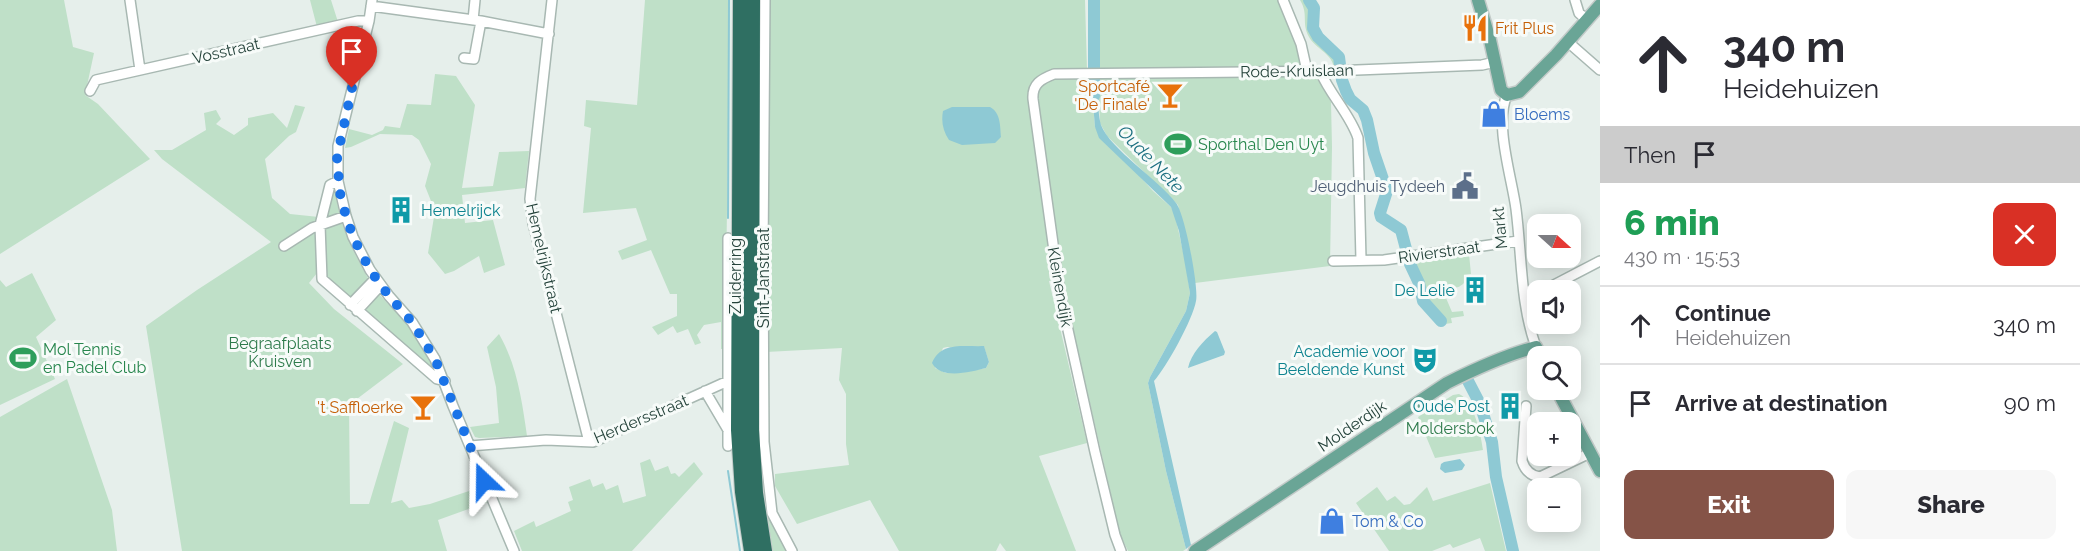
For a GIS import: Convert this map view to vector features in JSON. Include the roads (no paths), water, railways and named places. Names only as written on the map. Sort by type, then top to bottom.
[{"type":"highway","name":"Zuiderring","points":[[740,0],[738,430],[742,492],[751,551]]},
{"type":"highway","name":"Zuiderring","points":[[753,0],[752,430],[756,493],[765,551]]},
{"type":"main road","points":[[1478,0],[1496,62],[1501,90],[1507,95],[1519,92],[1600,5]]},
{"type":"main road","name":"Molderdijk","points":[[1196,551],[1447,383],[1484,365],[1527,355]]},
{"type":"main road","points":[[1562,400],[1600,469]]},
{"type":"street","points":[[130,0],[141,70]]},
{"type":"street","points":[[464,58],[474,58],[477,20],[474,0]]},
{"type":"street","name":"Hemelrijkstraat","points":[[552,0],[530,199],[533,223],[590,442]]},
{"type":"street","name":"Sint-Janstraat","points":[[765,0],[764,442],[772,513],[792,551]]},
{"type":"street","points":[[1283,0],[1303,51],[1307,71]]},
{"type":"street","points":[[1575,0],[1579,13],[1587,20]]},
{"type":"street","points":[[514,551],[445,381],[424,339],[378,282],[357,245],[346,216],[338,180],[338,146],[369,21],[371,3],[549,34]]},
{"type":"street","name":"Vosstraat","points":[[90,91],[96,80],[358,21],[369,21]]},
{"type":"street","points":[[1568,42],[1600,70]]},
{"type":"street","name":"Rode-Kruislaan","points":[[1094,74],[1320,71],[1482,65],[1496,62]]},
{"type":"street","points":[[1320,71],[1335,101],[1355,128],[1358,138],[1361,260]]},
{"type":"street","name":"Kleinendijk","points":[[1094,74],[1054,74],[1043,78],[1035,87],[1033,99],[1060,294],[1111,520],[1121,551]]},
{"type":"street","name":"Markt","points":[[1507,95],[1503,107],[1504,132],[1516,209],[1524,292],[1536,346]]},
{"type":"street","points":[[338,180],[330,185],[320,225],[322,279],[437,379],[445,381]]},
{"type":"street","points":[[284,246],[320,225],[346,216]]},
{"type":"street","points":[[728,238],[728,446]]},
{"type":"street","name":"Rivierstraat","points":[[1333,261],[1384,260],[1518,241]]},
{"type":"street","points":[[1524,292],[1550,287],[1600,261]]},
{"type":"street","points":[[353,308],[378,282]]},
{"type":"street","name":"Herdersstraat","points":[[470,446],[546,440],[590,442],[598,440],[728,381]]},
{"type":"street","name":"Herdersstraat","points":[[705,391],[728,430]]},
{"type":"street","points":[[1526,406],[1522,461],[1524,468],[1533,477],[1540,477],[1590,453]]},
{"type":"water","points":[[1098,79],[1101,125],[1114,144],[1176,203],[1180,210],[1190,251],[1196,294],[1194,309],[1178,343],[1154,381],[1191,545],[1186,549],[1166,471],[1148,383],[1186,311],[1190,293],[1179,231],[1171,207],[1099,138],[1095,127],[1091,80]]},
{"type":"water","points":[[952,107],[990,107],[998,116],[1001,137],[995,143],[962,145],[949,140],[943,126],[942,115],[943,111]]},
{"type":"water","points":[[1215,331],[1225,352],[1224,355],[1188,368],[1198,348]]},
{"type":"water","points":[[984,346],[989,362],[986,368],[964,373],[949,373],[942,372],[932,363],[941,351],[947,348]]},
{"type":"water","points":[[1460,459],[1465,465],[1462,470],[1445,473],[1440,469],[1444,462]]},
{"type":"waterway","points":[[728,218],[729,0]]},
{"type":"waterway","name":"Oude Nete","points":[[1094,0],[1094,96]]},
{"type":"waterway","points":[[1309,0],[1314,8],[1313,28],[1318,37],[1339,57],[1346,91],[1350,99],[1363,110],[1367,120],[1374,153],[1387,191],[1380,213],[1381,217],[1401,230],[1423,301],[1441,321]]},
{"type":"waterway","points":[[1467,379],[1480,404],[1492,442],[1496,477],[1513,551]]},
{"type":"waterway","points":[[728,471],[740,551]]},
{"type":"place","name":"Frit Plus","points":[[1475,28]]},
{"type":"place","name":"Sportcafé 'De Finale'","points":[[1170,95]]},
{"type":"place","name":"Bloems","points":[[1494,114]]},
{"type":"place","name":"Sporthal Den Uyt","points":[[1178,144]]},
{"type":"place","name":"Jeugdhuis Tydeeh","points":[[1465,186]]},
{"type":"place","name":"Hemelrijck","points":[[401,210]]},
{"type":"place","name":"De Lelie","points":[[1475,290]]},
{"type":"place","name":"Mol Tennis en Padel Club","points":[[23,358]]},
{"type":"place","name":"Academie voor Beeldende Kunst","points":[[1425,360]]},
{"type":"place","name":"Oude Post","points":[[1510,406]]},
{"type":"place","name":"'t Saffloerke","points":[[423,407]]},
{"type":"place","name":"Tom & Co","points":[[1332,521]]},
{"type":"park label","name":"Begraafplaats Kruisven","points":[[280,352]]},
{"type":"park label","name":"Moldersbok","points":[[1450,428]]}]
